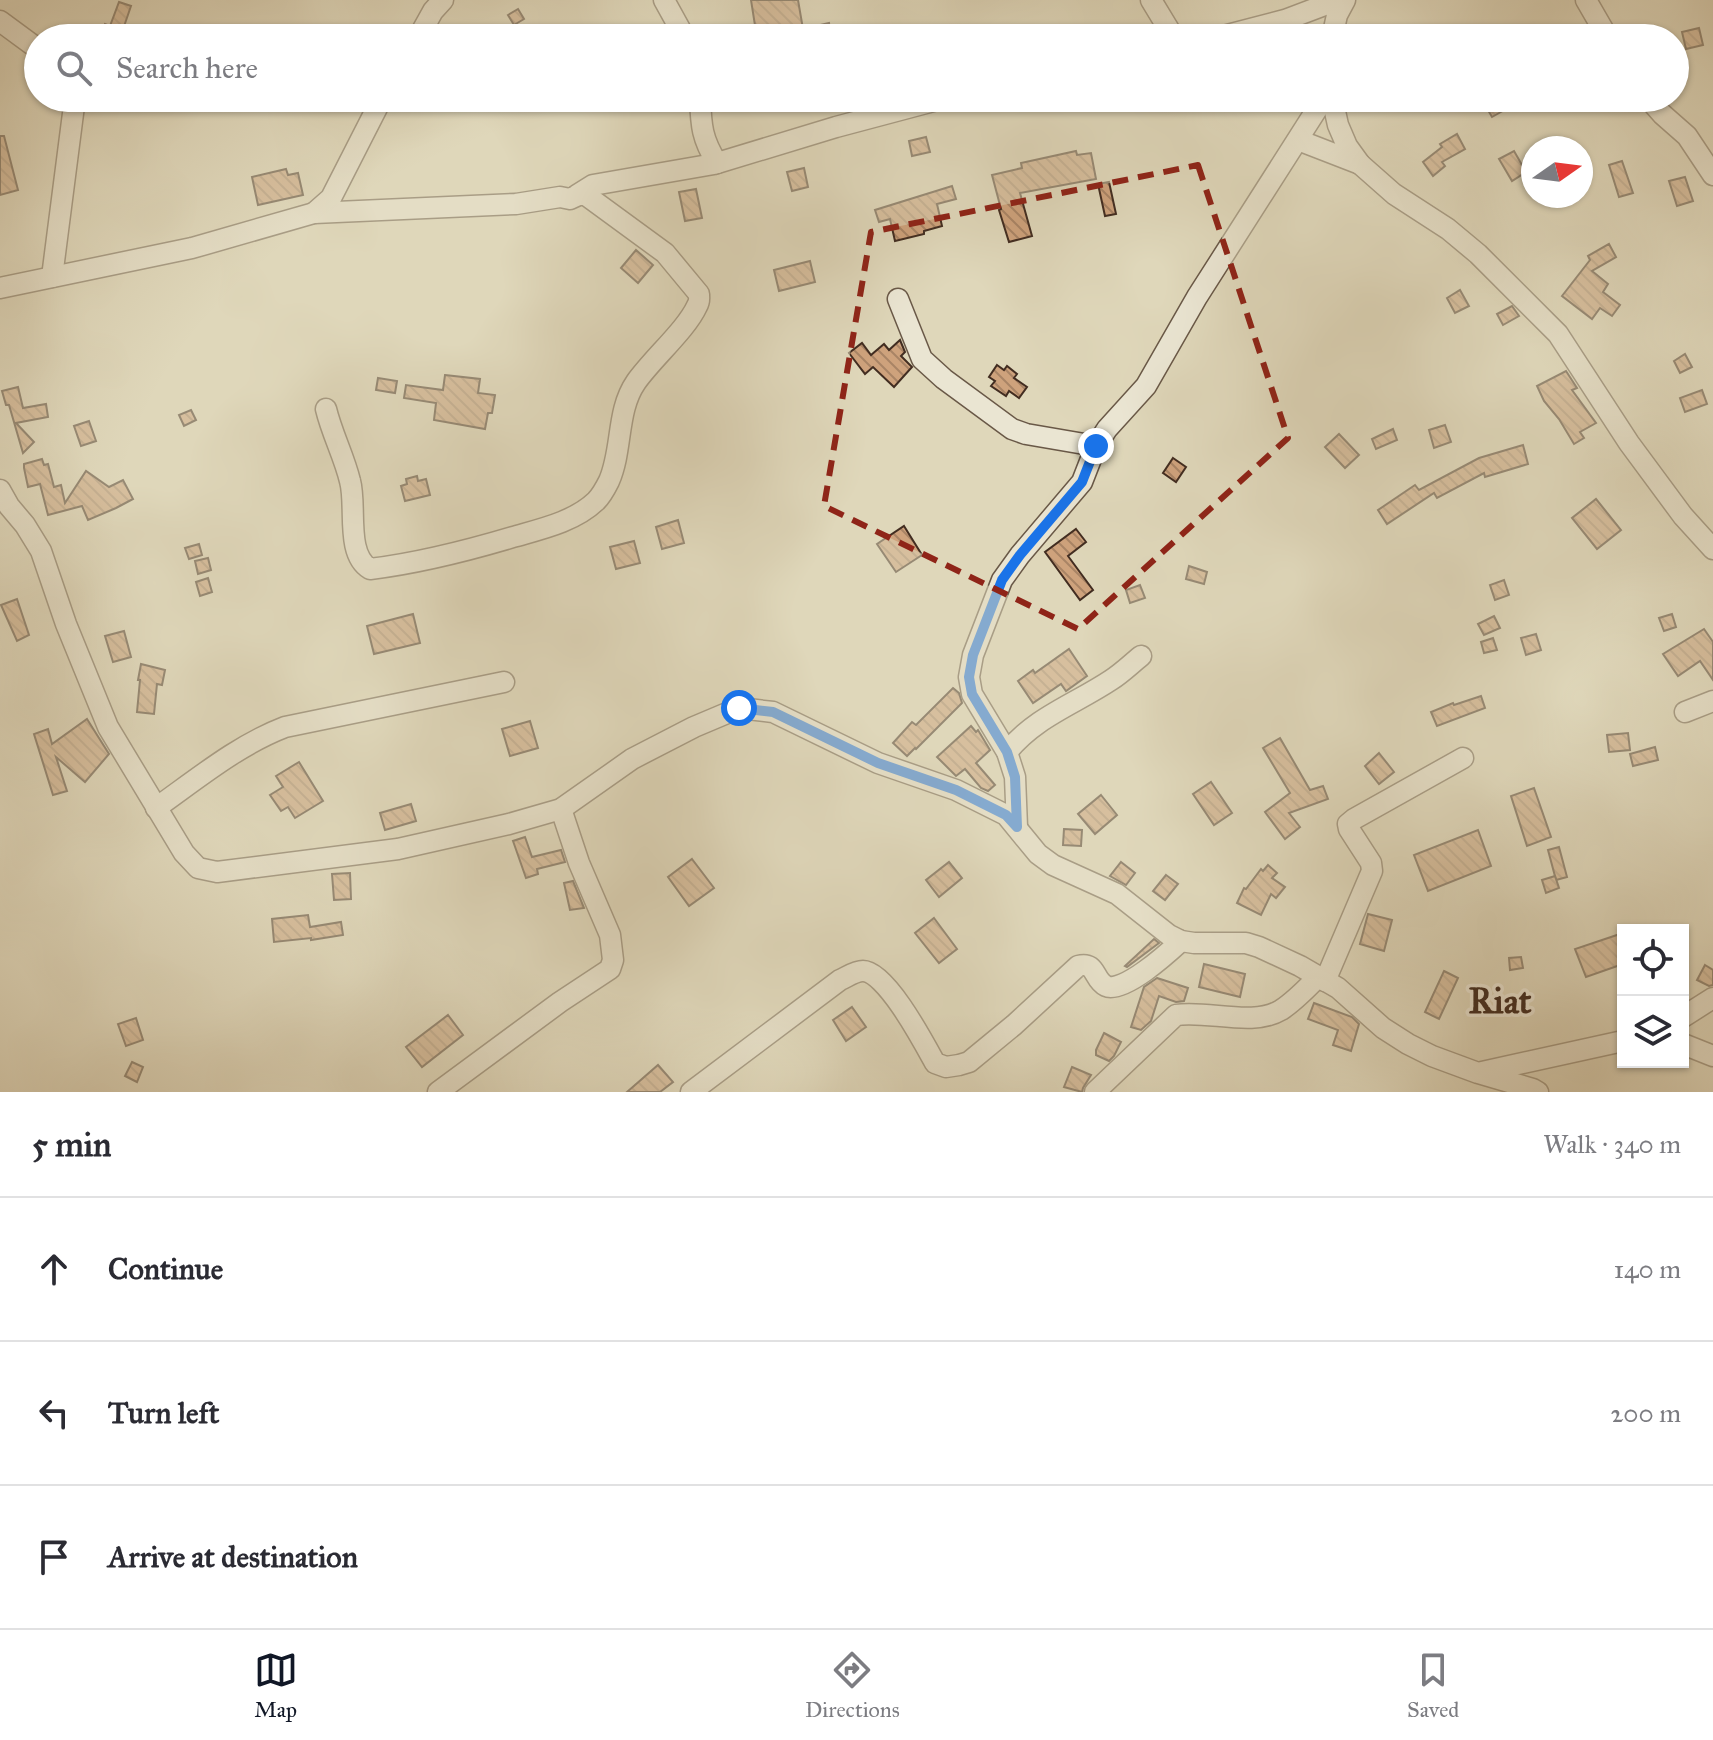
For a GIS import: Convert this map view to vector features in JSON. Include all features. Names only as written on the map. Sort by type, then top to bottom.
[{"type":"street","points":[[426,24],[443,0]]},
{"type":"street","points":[[664,0],[677,24]]},
{"type":"street","points":[[1151,0],[1166,24]]},
{"type":"street","points":[[1270,24],[1338,0]]},
{"type":"street","points":[[1335,24],[1345,0]]},
{"type":"street","points":[[1586,0],[1600,24]]},
{"type":"street","points":[[0,21],[24,39]]},
{"type":"street","points":[[52,277],[73,112]]},
{"type":"street","points":[[314,213],[331,198],[375,112]]},
{"type":"street","points":[[701,112],[706,144],[717,163]]},
{"type":"street","points":[[570,199],[593,185],[717,163],[892,112]]},
{"type":"street","points":[[1017,827],[1015,777],[1007,752],[972,694],[969,677],[973,655],[1002,580],[1082,482],[1096,446],[1107,429],[1146,386],[1197,297],[1315,112]]},
{"type":"street","points":[[1335,112],[1347,146],[1360,164],[1394,194],[1448,229],[1478,254],[1558,334],[1629,443],[1683,516],[1713,549]]},
{"type":"street","points":[[1660,112],[1687,136],[1713,175]]},
{"type":"street","points":[[1298,140],[1360,164]]},
{"type":"street","points":[[0,288],[192,248],[314,213],[516,204],[560,197],[570,199],[583,193],[665,253],[697,291],[697,307],[689,319],[627,395],[609,481],[598,499],[554,525],[472,549],[370,569],[359,560],[351,484],[326,409]]},
{"type":"street","points":[[898,299],[922,359],[944,379],[1012,429],[1096,446]]},
{"type":"street","points":[[0,490],[41,551],[66,624],[108,727],[156,808],[198,868],[217,872],[398,849],[509,824],[561,809],[632,759],[694,727],[739,708],[773,712],[878,763],[956,790],[1006,815],[1038,854],[1053,865],[1117,894],[1181,941],[1246,943],[1338,988],[1383,1028],[1408,1044],[1478,1073],[1538,1092]]},
{"type":"street","points":[[1007,752],[1037,722],[1111,680],[1141,656]]},
{"type":"street","points":[[156,808],[215,766],[266,734],[285,727],[504,682]]},
{"type":"street","points":[[1685,712],[1713,701]]},
{"type":"street","points":[[1095,1092],[1176,1015],[1268,1016],[1322,979],[1372,871],[1371,863],[1348,824],[1463,758]]},
{"type":"street","points":[[438,1092],[610,969],[613,960],[610,935],[579,863],[561,809]]},
{"type":"street","points":[[691,1092],[840,980],[856,973],[865,971],[884,983],[935,1063],[946,1067],[969,1062],[1078,966],[1090,966],[1103,984],[1118,986],[1155,963],[1181,941]]},
{"type":"street","points":[[1689,1013],[1713,998]]},
{"type":"street","points":[[1478,1073],[1617,1042]]},
{"type":"street","points":[[1689,1046],[1713,1056]]},
{"type":"highlighted area","points":[[1198,165],[1288,438],[1078,629],[824,506],[871,232]]},
{"type":"building","points":[[751,0],[798,0],[802,24],[755,24]]},
{"type":"building","points":[[119,2],[131,6],[125,24],[111,24]]},
{"type":"building","points":[[518,9],[524,19],[513,24],[508,15]]},
{"type":"building","points":[[1699,28],[1703,45],[1689,48],[1689,30]]},
{"type":"building","points":[[1457,134],[1465,149],[1442,162],[1445,166],[1433,176],[1423,162],[1442,147],[1440,144]]},
{"type":"building","points":[[0,136],[4,136],[18,190],[0,195]]},
{"type":"building","points":[[926,137],[930,152],[912,156],[909,141]]},
{"type":"building","points":[[1076,151],[1077,155],[1091,153],[1096,179],[1020,193],[1032,236],[1009,242],[992,175],[1022,168],[1021,163]]},
{"type":"building","points":[[1514,151],[1521,163],[1521,175],[1512,181],[1499,159]]},
{"type":"building","points":[[1622,161],[1633,193],[1619,197],[1609,165]]},
{"type":"building","points":[[804,168],[808,187],[792,191],[787,172]]},
{"type":"building","points":[[286,169],[288,175],[298,173],[303,195],[258,205],[252,177]]},
{"type":"building","points":[[1685,177],[1693,201],[1677,206],[1669,181]]},
{"type":"building","points":[[1109,182],[1116,214],[1105,216],[1098,184]]},
{"type":"building","points":[[952,186],[956,199],[937,204],[942,226],[895,241],[890,219],[879,222],[875,210]]},
{"type":"building","points":[[696,189],[702,218],[685,221],[679,192]]},
{"type":"building","points":[[1609,244],[1616,257],[1592,271],[1608,284],[1603,292],[1620,305],[1612,316],[1600,308],[1592,319],[1562,296],[1590,260],[1588,256]]},
{"type":"building","points":[[636,250],[653,265],[638,283],[621,268]]},
{"type":"building","points":[[810,261],[815,282],[779,291],[774,270]]},
{"type":"building","points":[[1460,290],[1469,306],[1455,313],[1447,298]]},
{"type":"building","points":[[1512,306],[1519,316],[1503,325],[1497,314]]},
{"type":"building","points":[[900,340],[905,352],[901,356],[912,367],[894,387],[873,367],[865,374],[849,353],[862,343],[871,355],[884,344],[889,350]]},
{"type":"building","points":[[1685,354],[1692,367],[1680,373],[1674,361]]},
{"type":"building","points":[[997,365],[1004,370],[1007,366],[1017,374],[1014,378],[1027,387],[1019,398],[1009,391],[1006,396],[991,386],[995,381],[989,377]]},
{"type":"building","points":[[1566,371],[1577,388],[1572,390],[1596,423],[1580,432],[1584,438],[1574,444],[1537,386]]},
{"type":"building","points":[[445,375],[480,379],[478,393],[495,395],[485,429],[434,420],[436,403],[404,398],[406,385],[443,390]]},
{"type":"building","points":[[378,378],[397,381],[395,393],[376,390]]},
{"type":"building","points":[[18,387],[23,408],[46,404],[48,417],[16,423],[34,442],[23,453],[2,391]]},
{"type":"building","points":[[1702,390],[1707,404],[1685,412],[1680,398]]},
{"type":"building","points":[[191,410],[196,420],[184,426],[179,415]]},
{"type":"building","points":[[89,421],[96,441],[81,446],[74,426]]},
{"type":"building","points":[[1445,425],[1451,442],[1434,448],[1429,430]]},
{"type":"building","points":[[1393,429],[1397,440],[1376,449],[1372,439]]},
{"type":"building","points":[[1339,434],[1359,455],[1345,468],[1325,447]]},
{"type":"building","points":[[1523,445],[1528,464],[1485,477],[1484,473],[1437,498],[1434,493],[1387,524],[1378,510],[1415,485],[1419,490],[1479,458]]},
{"type":"building","points":[[1173,458],[1186,467],[1176,482],[1163,473]]},
{"type":"building","points":[[42,459],[44,465],[48,464],[54,487],[61,485],[65,503],[86,471],[109,487],[123,480],[133,499],[88,520],[82,506],[48,515],[40,484],[28,487],[24,468],[24,464]]},
{"type":"building","points":[[417,476],[418,481],[426,479],[430,495],[405,501],[401,486],[407,484],[406,479]]},
{"type":"building","points":[[1596,499],[1621,530],[1597,549],[1572,518]]},
{"type":"building","points":[[678,520],[684,543],[662,549],[656,527]]},
{"type":"building","points":[[904,526],[922,555],[896,572],[877,544]]},
{"type":"building","points":[[1076,529],[1086,542],[1068,556],[1093,590],[1080,600],[1045,552]]},
{"type":"building","points":[[634,541],[640,563],[616,569],[610,547]]},
{"type":"building","points":[[199,544],[202,555],[189,559],[185,548]]},
{"type":"building","points":[[208,558],[211,570],[198,574],[195,561]]},
{"type":"building","points":[[1189,566],[1207,572],[1204,584],[1186,579]]},
{"type":"building","points":[[208,578],[212,592],[200,596],[196,582]]},
{"type":"building","points":[[1504,580],[1509,595],[1495,600],[1490,585]]},
{"type":"building","points":[[1140,585],[1145,598],[1130,603],[1126,590]]},
{"type":"building","points":[[17,599],[29,635],[17,641],[1,605]]},
{"type":"building","points":[[413,614],[420,643],[374,654],[367,626]]},
{"type":"building","points":[[1672,614],[1676,627],[1664,631],[1659,618]]},
{"type":"building","points":[[1494,616],[1500,628],[1484,635],[1478,624]]},
{"type":"building","points":[[1704,629],[1713,642],[1713,680],[1700,661],[1678,676],[1663,654]]},
{"type":"building","points":[[124,631],[131,657],[113,662],[105,636]]},
{"type":"building","points":[[1536,634],[1541,650],[1526,655],[1521,638]]},
{"type":"building","points":[[1493,638],[1497,650],[1484,653],[1481,642]]},
{"type":"building","points":[[1069,649],[1087,676],[1066,691],[1061,684],[1033,703],[1018,681]]},
{"type":"building","points":[[141,664],[165,670],[162,685],[157,684],[154,714],[137,712]]},
{"type":"building","points":[[953,688],[959,693],[962,703],[907,756],[893,743],[912,722],[916,725]]},
{"type":"building","points":[[1481,696],[1485,708],[1437,726],[1431,712]]},
{"type":"building","points":[[87,719],[109,754],[85,782],[56,757],[67,791],[53,795],[34,734],[48,729],[52,744]]},
{"type":"building","points":[[530,721],[538,748],[510,756],[502,729]]},
{"type":"building","points":[[971,726],[976,732],[978,730],[990,750],[976,763],[995,785],[988,791],[981,788],[965,769],[956,776],[937,757]]},
{"type":"building","points":[[1628,733],[1630,750],[1609,752],[1607,735]]},
{"type":"building","points":[[1280,738],[1310,790],[1323,786],[1328,799],[1289,813],[1300,827],[1285,839],[1265,812],[1290,793],[1263,748]]},
{"type":"building","points":[[1655,747],[1658,760],[1633,766],[1630,754]]},
{"type":"building","points":[[1379,753],[1394,772],[1379,784],[1365,766]]},
{"type":"building","points":[[299,762],[323,801],[295,818],[288,807],[281,811],[270,795],[283,787],[276,776]]},
{"type":"building","points":[[1211,782],[1232,813],[1214,825],[1193,794]]},
{"type":"building","points":[[1534,788],[1551,837],[1527,846],[1511,796]]},
{"type":"building","points":[[1101,795],[1117,815],[1095,834],[1078,814]]},
{"type":"building","points":[[411,804],[416,821],[385,830],[380,813]]},
{"type":"building","points":[[1064,829],[1082,830],[1081,846],[1063,845]]},
{"type":"building","points":[[1478,830],[1491,866],[1428,891],[1414,855]]},
{"type":"building","points":[[525,837],[532,857],[561,850],[565,862],[537,869],[538,874],[526,878],[513,841]]},
{"type":"building","points":[[1559,847],[1567,877],[1556,880],[1548,850]]},
{"type":"building","points":[[692,859],[714,888],[689,906],[668,877]]},
{"type":"building","points":[[949,862],[962,878],[939,897],[926,880]]},
{"type":"building","points":[[1121,862],[1135,873],[1126,885],[1110,876]]},
{"type":"building","points":[[1268,865],[1277,873],[1272,878],[1285,887],[1276,898],[1271,894],[1261,915],[1237,903],[1244,888]]},
{"type":"building","points":[[350,873],[351,899],[334,900],[332,874]]},
{"type":"building","points":[[1166,875],[1178,884],[1165,900],[1153,891]]},
{"type":"building","points":[[1555,876],[1559,888],[1546,893],[1542,880]]},
{"type":"building","points":[[573,881],[584,908],[570,910],[564,883]]},
{"type":"building","points":[[1368,914],[1392,920],[1384,951],[1360,944]]},
{"type":"building","points":[[308,915],[310,927],[341,922],[343,935],[274,942],[272,919]]},
{"type":"building","points":[[934,918],[957,949],[939,963],[915,933]]},
{"type":"building","points":[[1617,935],[1617,966],[1586,977],[1575,949]]},
{"type":"building","points":[[1154,939],[1159,943],[1125,966]]},
{"type":"building","points":[[1521,957],[1523,968],[1510,970],[1509,958]]},
{"type":"building","points":[[1204,964],[1245,974],[1240,997],[1199,987]]},
{"type":"building","points":[[1705,965],[1713,970],[1713,985],[1697,980]]},
{"type":"building","points":[[1444,971],[1458,978],[1439,1019],[1425,1012]]},
{"type":"building","points":[[1157,978],[1188,988],[1184,1001],[1176,1002],[1159,996],[1151,1021],[1141,1030],[1131,1027],[1144,987]]},
{"type":"building","points":[[1314,1003],[1352,1017],[1359,1024],[1351,1051],[1333,1045],[1338,1030],[1308,1019]]},
{"type":"building","points":[[852,1007],[866,1027],[846,1041],[833,1020]]},
{"type":"building","points":[[448,1015],[463,1035],[422,1067],[406,1047]]},
{"type":"building","points":[[136,1018],[143,1040],[126,1046],[118,1024]]},
{"type":"building","points":[[1104,1033],[1121,1042],[1109,1061],[1096,1055]]},
{"type":"building","points":[[132,1062],[143,1067],[137,1082],[125,1076]]},
{"type":"building","points":[[658,1065],[673,1082],[660,1092],[627,1092]]},
{"type":"building","points":[[1072,1067],[1091,1075],[1082,1092],[1064,1087]]},
{"type":"district","name":"Riat","points":[[1500,1000]]},
{"type":"route","points":[[739,708],[773,712],[878,763],[956,790],[1006,815],[1017,827],[1015,777],[1007,752],[972,694],[969,677],[973,655],[1002,580],[1082,482],[1096,446]]}]
